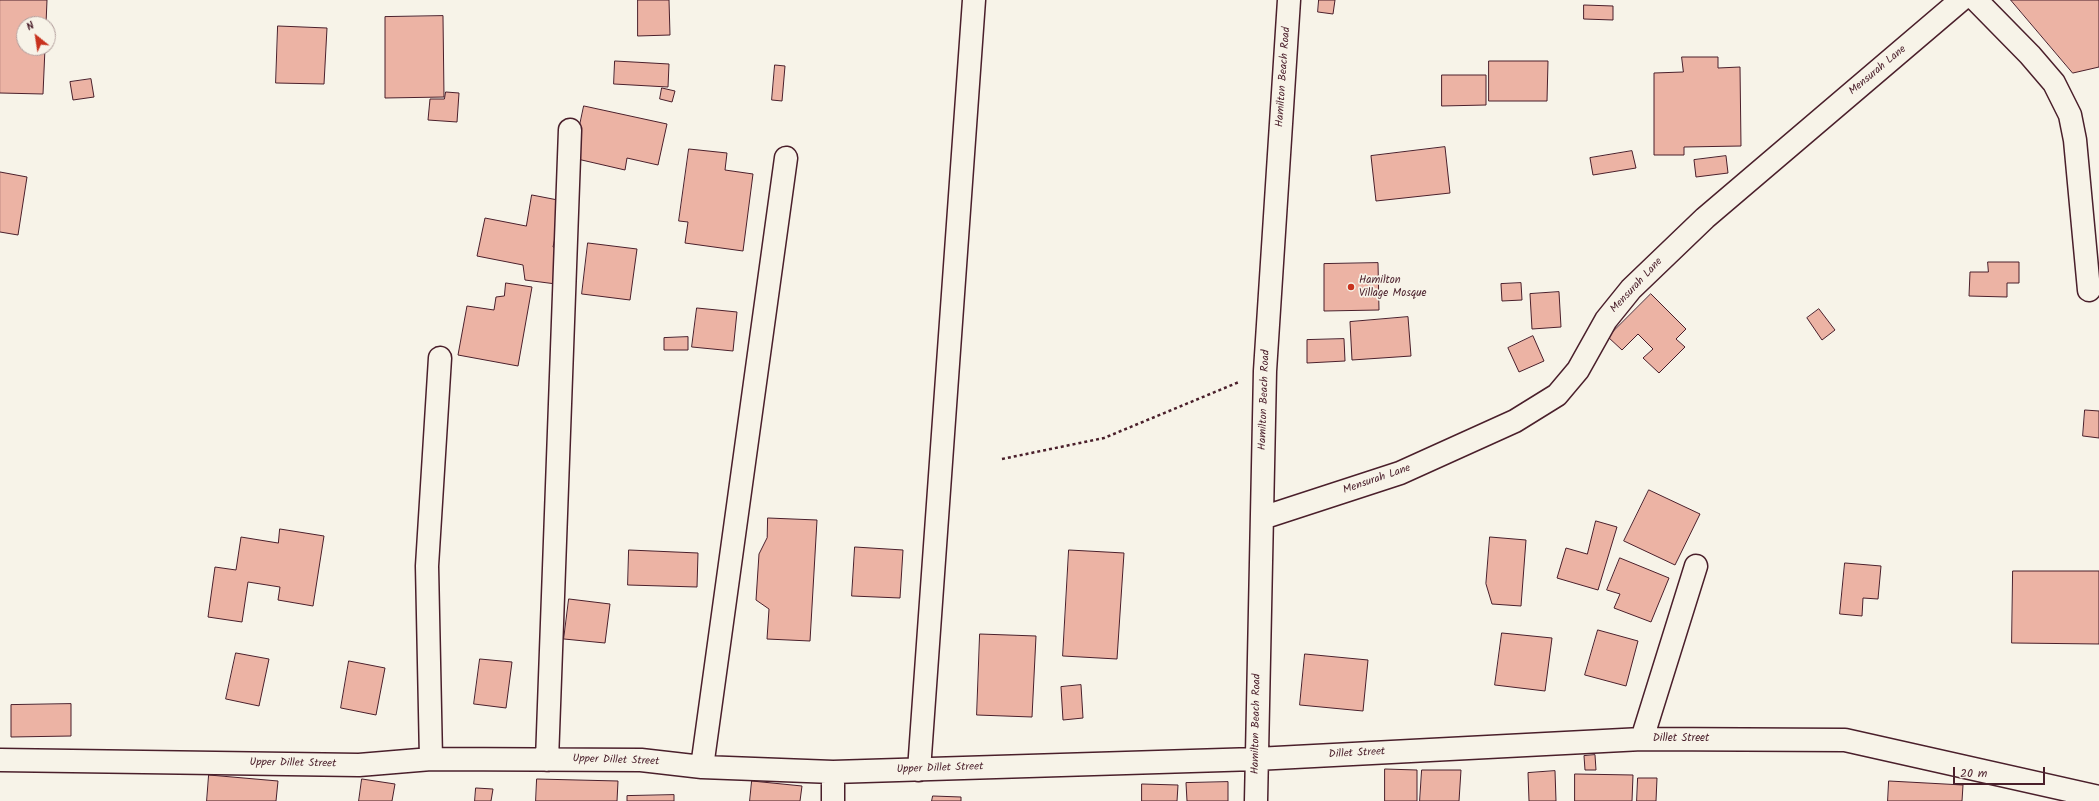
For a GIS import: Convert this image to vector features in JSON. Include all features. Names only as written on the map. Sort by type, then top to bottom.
[{"type":"street","points":[[919,770],[974,0]]},
{"type":"street","name":"Hamilton Beach Road","points":[[1256,801],[1265,371],[1289,0]]},
{"type":"street","name":"Mensurah Lane","points":[[1262,518],[1400,473],[1515,421],[1557,395],[1578,370],[1606,320],[1632,289],[1705,218],[1961,0]]},
{"type":"street","points":[[1976,0],[2030,55],[2054,84],[2070,114],[2089,290]]},
{"type":"street","points":[[547,760],[570,130]]},
{"type":"street","points":[[702,767],[786,158]]},
{"type":"street","points":[[432,758],[427,566],[440,358]]},
{"type":"street","points":[[1642,739],[1696,566]]},
{"type":"street","name":"Dillet Street","points":[[1256,759],[1642,739],[1845,740],[2099,797]]},
{"type":"street","name":"Upper Dillet Street","points":[[0,760],[359,765],[432,758],[641,760],[702,767],[833,772],[1256,759]]},
{"type":"street","points":[[833,772],[833,801]]},
{"type":"path","points":[[1002,459],[1104,438],[1265,371]]},
{"type":"building","points":[[0,0],[47,0],[46,16],[16,16],[16,56],[45,56],[43,94],[0,93]]},
{"type":"building","points":[[638,0],[669,0],[670,35],[638,36]]},
{"type":"building","points":[[1319,0],[1335,0],[1333,14],[1318,12]]},
{"type":"building","points":[[2011,0],[2099,0],[2099,67],[2073,73]]},
{"type":"building","points":[[1584,5],[1613,6],[1613,20],[1584,19]]},
{"type":"building","points":[[443,16],[444,97],[385,98],[385,17]]},
{"type":"building","points":[[278,26],[327,28],[324,84],[276,83]]},
{"type":"building","points":[[1682,57],[1718,57],[1718,68],[1740,67],[1741,146],[1684,147],[1684,155],[1654,155],[1654,73],[1683,72]]},
{"type":"building","points":[[615,61],[669,64],[668,87],[614,84]]},
{"type":"building","points":[[1489,61],[1548,61],[1547,101],[1489,101]]},
{"type":"building","points":[[775,65],[785,66],[782,101],[772,100]]},
{"type":"building","points":[[1442,75],[1486,75],[1486,105],[1442,106]]},
{"type":"building","points":[[91,79],[94,97],[73,100],[70,82]]},
{"type":"building","points":[[662,88],[675,91],[672,102],[660,99]]},
{"type":"building","points":[[446,92],[459,93],[457,122],[428,120],[430,99],[444,99]]},
{"type":"building","points":[[584,106],[667,124],[658,165],[627,158],[625,170],[573,158]]},
{"type":"building","points":[[1445,147],[1450,193],[1376,201],[1371,156]]},
{"type":"building","points":[[689,149],[727,153],[725,170],[753,174],[743,251],[685,243],[688,222],[679,221]]},
{"type":"building","points":[[1632,151],[1636,168],[1593,175],[1590,158]]},
{"type":"building","points":[[1726,156],[1728,173],[1696,177],[1694,160]]},
{"type":"building","points":[[0,172],[27,177],[18,235],[0,232]]},
{"type":"building","points":[[532,195],[563,201],[553,247],[561,250],[556,284],[525,280],[523,265],[477,256],[485,218],[526,226]]},
{"type":"building","points":[[588,243],[637,249],[630,300],[582,294]]},
{"type":"building","points":[[1988,262],[2019,262],[2019,283],[2007,283],[2007,297],[1969,296],[1970,272],[1988,272]]},
{"type":"building","name":"Hamilton Village Mosque","points":[[1378,263],[1379,310],[1324,311],[1324,264]]},
{"type":"building","points":[[506,283],[532,287],[518,366],[458,355],[467,306],[494,310],[496,297],[504,296]]},
{"type":"building","points":[[1521,283],[1522,300],[1502,301],[1501,284]]},
{"type":"building","points":[[1559,292],[1561,327],[1532,329],[1530,294]]},
{"type":"building","points":[[1651,294],[1686,329],[1676,339],[1685,347],[1659,373],[1643,358],[1653,349],[1638,334],[1622,350],[1608,337]]},
{"type":"building","points":[[697,308],[737,312],[733,351],[692,347]]},
{"type":"building","points":[[1819,309],[1835,330],[1822,340],[1807,318]]},
{"type":"building","points":[[1408,317],[1411,356],[1352,360],[1350,322]]},
{"type":"building","points":[[1533,336],[1544,361],[1519,372],[1508,348]]},
{"type":"building","points":[[688,337],[688,350],[664,350],[664,338]]},
{"type":"building","points":[[1344,339],[1345,361],[1307,363],[1307,340]]},
{"type":"building","points":[[2085,410],[2099,411],[2099,438],[2083,436]]},
{"type":"building","points":[[1649,490],[1700,514],[1675,565],[1624,541]]},
{"type":"building","points":[[768,518],[817,520],[810,641],[767,639],[769,609],[756,600],[759,554],[767,538]]},
{"type":"building","points":[[1596,521],[1617,527],[1598,590],[1557,578],[1566,548],[1587,554]]},
{"type":"building","points":[[280,529],[324,536],[313,606],[278,600],[280,587],[248,582],[242,622],[208,617],[215,567],[236,570],[241,537],[278,543]]},
{"type":"building","points":[[1490,537],[1526,540],[1521,606],[1492,604],[1486,584]]},
{"type":"building","points":[[855,547],[903,550],[900,598],[852,596]]},
{"type":"building","points":[[629,550],[698,553],[697,587],[628,585]]},
{"type":"building","points":[[1069,550],[1124,553],[1117,659],[1063,656]]},
{"type":"building","points":[[1620,558],[1669,578],[1651,622],[1614,608],[1620,594],[1607,590]]},
{"type":"building","points":[[1845,563],[1881,566],[1878,599],[1863,598],[1862,616],[1840,614]]},
{"type":"building","points":[[2013,571],[2099,571],[2099,644],[2012,643]]},
{"type":"building","points":[[569,599],[610,604],[605,643],[564,639]]},
{"type":"building","points":[[1598,630],[1638,641],[1626,686],[1585,675]]},
{"type":"building","points":[[1502,633],[1552,638],[1545,691],[1495,685]]},
{"type":"building","points":[[980,634],[1036,636],[1032,717],[977,715]]},
{"type":"building","points":[[236,653],[269,659],[259,706],[226,699]]},
{"type":"building","points":[[1305,654],[1368,660],[1363,711],[1300,705]]},
{"type":"building","points":[[480,659],[512,662],[506,708],[474,704]]},
{"type":"building","points":[[349,661],[385,668],[376,715],[341,708]]},
{"type":"building","points":[[1081,685],[1083,718],[1063,720],[1061,687]]},
{"type":"building","points":[[71,704],[71,736],[11,737],[11,705]]},
{"type":"building","points":[[1595,755],[1596,770],[1585,770],[1584,756]]},
{"type":"building","points":[[1385,769],[1417,770],[1417,801],[1385,801]]},
{"type":"building","points":[[1422,770],[1461,770],[1459,801],[1420,801]]},
{"type":"building","points":[[1555,771],[1556,801],[1529,801],[1528,773]]},
{"type":"building","points":[[1575,774],[1633,775],[1632,801],[1575,801]]},
{"type":"building","points":[[209,775],[278,781],[276,801],[207,801]]},
{"type":"building","points":[[1638,778],[1657,778],[1656,801],[1637,801]]},
{"type":"building","points":[[362,779],[395,784],[392,801],[359,801]]},
{"type":"building","points":[[537,779],[618,781],[617,801],[536,801]]},
{"type":"building","points":[[752,781],[802,786],[800,801],[750,801]]},
{"type":"building","points":[[1889,781],[1963,785],[1962,801],[1888,801]]},
{"type":"building","points":[[1228,782],[1228,801],[1187,801],[1186,783]]},
{"type":"building","points":[[1142,784],[1178,785],[1177,801],[1142,801]]},
{"type":"building","points":[[476,788],[493,789],[491,801],[475,801]]},
{"type":"building","points":[[674,795],[674,801],[627,801],[627,796]]},
{"type":"building","points":[[933,796],[961,797],[961,801],[932,801]]},
{"type":"place","name":"Hamilton Village Mosque","points":[[1351,287]]}]
